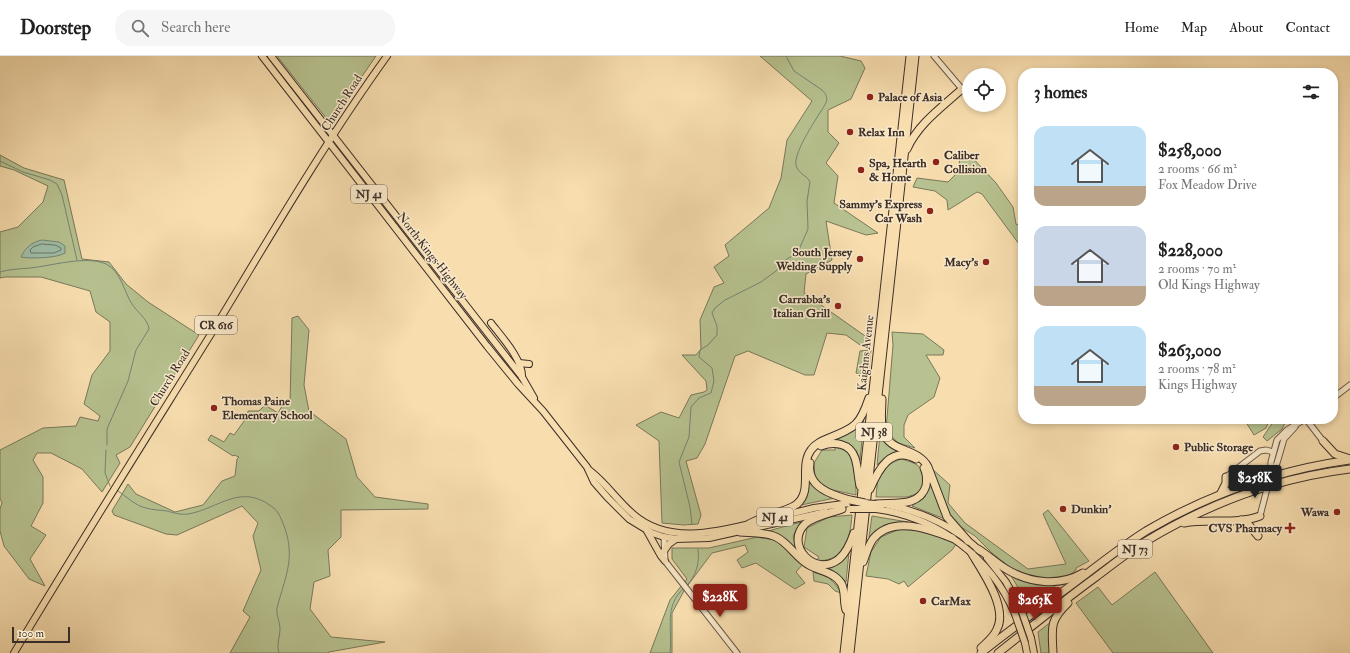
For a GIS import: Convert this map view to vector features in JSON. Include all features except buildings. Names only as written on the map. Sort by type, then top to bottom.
[{"type":"highway","name":"Kaighns Avenue","points":[[850,653],[874,384],[910,56]]},
{"type":"highway","name":"Kaighns Avenue","points":[[844,653],[858,523],[864,499],[881,368],[915,56]]},
{"type":"highway","points":[[904,157],[916,133],[962,89]]},
{"type":"highway","points":[[881,368],[882,425],[885,437],[892,444],[915,454],[924,461],[928,467],[947,517],[968,541]]},
{"type":"highway","points":[[749,524],[791,508],[800,501],[804,490],[805,462],[810,451],[819,442],[846,432],[855,425],[863,415],[874,384]]},
{"type":"highway","points":[[1323,442],[1335,454],[1350,459]]},
{"type":"highway","points":[[848,505],[820,488],[812,479],[810,462],[814,453],[821,446],[838,443],[847,447],[852,452],[856,462],[864,499]]},
{"type":"highway","points":[[858,523],[848,548],[833,562],[822,565],[816,564],[807,559],[801,552],[799,546],[799,536],[802,528],[809,521],[864,499],[878,470],[890,459],[897,456],[908,456],[915,458],[922,465],[926,475],[924,490],[918,498],[908,502],[876,507]]},
{"type":"highway","name":"NJ 73","points":[[980,653],[1113,553],[1156,525],[1221,493],[1240,486],[1307,467],[1350,459]]},
{"type":"highway","name":"NJ 73","points":[[998,653],[1085,584],[1142,544],[1176,524],[1216,505],[1268,486],[1304,477],[1350,469]]},
{"type":"highway","points":[[1226,477],[1233,484],[1240,486]]},
{"type":"highway","points":[[1221,493],[1226,483],[1226,477]]},
{"type":"highway","points":[[1176,524],[1200,520],[1240,520],[1260,516]]},
{"type":"highway","points":[[1240,520],[1249,525],[1258,536]]},
{"type":"highway","points":[[858,575],[870,543],[875,537],[887,529],[915,526],[932,530],[952,538]]},
{"type":"highway","points":[[740,532],[759,533],[776,537],[783,541],[808,565],[835,576],[842,586],[848,615]]},
{"type":"highway","points":[[975,552],[988,555],[1016,574],[1032,579],[1052,581],[1064,580],[1076,576],[1113,553]]},
{"type":"highway","points":[[975,552],[992,587],[998,605],[1000,619],[996,632],[976,653]]},
{"type":"highway","points":[[1053,653],[1052,626],[1056,615],[1096,577]]},
{"type":"main road","name":"North Kings Highway","points":[[262,56],[487,346],[518,384],[543,411],[587,467],[599,477],[619,500],[642,521],[664,531],[678,533],[700,533],[749,524]]},
{"type":"main road","name":"North Kings Highway","points":[[271,56],[522,377],[543,411]]},
{"type":"main road","name":"Church Road","points":[[14,653],[109,496],[329,142],[353,104],[387,56]]},
{"type":"main road","points":[[491,322],[519,363],[522,371],[522,377]]},
{"type":"main road","points":[[519,363],[529,364]]},
{"type":"main road","name":"North Kings Highway","points":[[587,467],[594,482],[614,505],[629,519],[647,530],[664,537],[676,539],[697,539],[740,532]]},
{"type":"main road","name":"NJ 41","points":[[864,499],[876,507],[914,518],[939,529],[993,565],[1006,582],[1021,609],[1031,638],[1034,653]]},
{"type":"main road","name":"NJ 41","points":[[740,532],[848,505]]},
{"type":"main road","name":"NJ 41","points":[[749,524],[814,508],[848,505],[898,508],[925,516],[945,525],[968,541],[997,581],[1009,600],[1015,614],[1027,653]]},
{"type":"main road","points":[[647,530],[660,556],[665,562]]},
{"type":"main road","points":[[664,551],[669,544],[676,539]]},
{"type":"street","points":[[934,56],[962,89]]},
{"type":"street","points":[[1338,394],[1350,385]]},
{"type":"street","points":[[1260,516],[1270,477],[1273,452],[1280,436],[1298,424]]},
{"type":"street","points":[[1270,477],[1277,463],[1284,439],[1298,424]]},
{"type":"street","points":[[1309,424],[1323,442]]},
{"type":"street","points":[[1226,477],[1260,451],[1266,450],[1273,452]]},
{"type":"street","points":[[664,537],[665,562],[737,653]]},
{"type":"shaded area","points":[[277,56],[376,56],[330,123]]},
{"type":"shaded area","points":[[760,56],[840,56],[861,61],[865,68],[851,99],[828,110],[828,132],[839,143],[826,163],[838,176],[834,203],[878,233],[866,235],[826,221],[832,260],[806,274],[804,293],[868,338],[863,347],[846,335],[827,333],[814,375],[805,375],[748,351],[735,356],[705,444],[697,458],[686,461],[701,515],[698,524],[683,525],[662,523],[659,441],[636,425],[661,412],[679,418],[691,395],[707,390],[706,381],[682,355],[696,355],[701,349],[700,320],[714,287],[724,283],[714,267],[729,256],[725,245],[769,208],[781,178],[787,140],[812,101]]},
{"type":"shaded area","points":[[961,151],[969,154],[996,183],[1013,207],[1016,224],[1018,225],[1018,243],[982,194],[977,192],[948,210],[947,200],[935,191],[913,187],[917,178],[948,182],[958,172]]},
{"type":"shaded area","points":[[0,155],[24,168],[64,180],[82,259],[109,262],[126,284],[148,302],[199,335],[130,447],[116,455],[120,463],[102,492],[82,469],[51,453],[37,453],[33,460],[43,477],[43,503],[31,526],[46,535],[30,559],[45,586],[29,579],[4,546],[0,531],[0,509],[2,503],[0,498],[0,450],[43,428],[76,426],[80,417],[98,421],[100,416],[84,404],[92,375],[110,351],[110,322],[96,312],[90,291],[41,277],[0,278],[0,232],[18,227],[43,202],[48,186],[14,170],[0,166]]},
{"type":"shaded area","points":[[298,316],[309,330],[304,385],[309,411],[346,439],[357,477],[375,497],[428,504],[428,509],[341,510],[341,537],[328,550],[330,576],[314,582],[310,609],[331,637],[385,642],[328,653],[230,653],[250,617],[243,611],[261,570],[253,536],[258,523],[242,506],[177,535],[166,534],[114,515],[112,511],[128,484],[136,494],[175,512],[203,505],[222,481],[235,476],[237,459],[239,457],[233,456],[208,440],[211,435],[224,442],[230,433],[234,435],[247,417],[248,411],[259,411],[265,405],[278,413],[285,401],[290,403],[292,318]]},
{"type":"shaded area","points":[[892,332],[923,334],[944,350],[943,355],[926,355],[940,378],[934,397],[908,415],[904,425],[904,437],[915,448],[898,443],[886,430],[893,345]]},
{"type":"shaded area","points":[[871,350],[868,376],[856,373],[860,351]]},
{"type":"shaded area","points":[[864,421],[860,460],[852,446],[835,439],[853,431]]},
{"type":"shaded area","points":[[1247,424],[1268,424],[1266,428],[1254,435]]},
{"type":"shaded area","points":[[1272,424],[1284,424],[1282,429],[1267,441],[1263,437]]},
{"type":"shaded area","points":[[880,434],[890,447],[901,452],[887,456],[877,465]]},
{"type":"shaded area","points":[[835,447],[844,449],[851,457],[856,484],[856,495],[828,489],[815,478],[814,463],[822,450],[835,450]]},
{"type":"shaded area","points":[[901,459],[914,463],[921,468],[924,476],[924,482],[919,493],[907,497],[876,497],[881,473],[893,462]]},
{"type":"shaded area","points":[[930,467],[950,485],[948,503],[965,523],[1028,569],[1066,564],[1043,514],[1048,510],[1089,561],[1076,568],[1076,570],[1029,606],[1010,574],[1011,568],[992,553],[975,536],[950,520]]},
{"type":"shaded area","points":[[809,479],[819,491],[835,498],[801,505]]},
{"type":"shaded area","points":[[930,481],[945,519],[912,506],[925,497]]},
{"type":"shaded area","points":[[852,515],[850,533],[840,553],[826,560],[816,561],[819,557],[804,547],[807,528],[829,517]]},
{"type":"shaded area","points":[[872,516],[908,522],[885,525],[869,537]]},
{"type":"shaded area","points":[[801,522],[793,536],[798,554],[768,531]]},
{"type":"shaded area","points":[[900,529],[933,532],[957,543],[952,550],[908,587],[904,581],[899,584],[888,579],[866,576],[871,552],[881,537]]},
{"type":"shaded area","points":[[757,537],[775,540],[803,564],[796,572],[805,583],[795,589],[756,563],[742,568],[737,560],[748,552],[745,545],[712,553],[685,589],[672,613],[672,653],[650,653],[670,600],[687,579],[672,559],[672,548],[709,548]]},
{"type":"shaded area","points":[[849,552],[846,582],[838,574],[828,568],[844,558]]},
{"type":"shaded area","points":[[813,572],[830,579],[841,593],[835,591],[828,584],[814,581]]},
{"type":"shaded area","points":[[1155,572],[1213,653],[1113,653],[1076,603],[1098,587],[1112,605]]},
{"type":"shaded area","points":[[1051,622],[1052,653],[1041,653],[1038,632]]},
{"type":"water","points":[[42,240],[59,242],[65,246],[65,253],[43,258],[21,257],[29,246]]},
{"type":"waterway","points":[[692,524],[690,507],[679,462],[689,437],[691,407],[699,398],[711,393],[714,381],[712,368],[699,357],[700,350],[708,345],[717,335],[717,326],[712,313],[715,308],[725,300],[761,282],[776,271],[784,261],[798,252],[808,229],[807,201],[810,182],[797,168],[796,159],[802,143],[826,103],[827,98],[822,90],[794,71],[786,56]]},
{"type":"waterway","points":[[0,161],[23,172],[50,180],[57,184],[62,195],[77,260]]},
{"type":"waterway","points":[[0,272],[68,262],[89,261],[106,264],[111,267],[119,277],[129,299],[144,319],[149,329],[136,350],[128,381],[107,429],[107,445]]},
{"type":"waterway","points":[[106,450],[105,473],[110,486]]},
{"type":"waterway","points":[[118,491],[142,507],[180,514],[188,514],[199,511],[239,497],[249,497],[260,500],[276,510],[284,526],[289,548],[288,567],[277,608],[280,629],[278,644],[279,653]]},
{"type":"waterway","points":[[686,586],[695,574],[698,549]]},
{"type":"waterway","points":[[670,653],[671,611],[677,595],[684,588]]},
{"type":"place","name":"Palace of Asia","points":[[870,97]]},
{"type":"place","name":"Relax Inn","points":[[850,132]]},
{"type":"place","name":"Caliber Collision","points":[[936,162]]},
{"type":"place","name":"Spa, Hearth & Home","points":[[861,170]]},
{"type":"place","name":"Sammy's Express Car Wash","points":[[930,211]]},
{"type":"place","name":"South Jersey Welding Supply","points":[[860,259]]},
{"type":"place","name":"Macy's","points":[[986,262]]},
{"type":"place","name":"Carrabba's Italian Grill","points":[[838,306]]},
{"type":"place","name":"Thomas Paine Elementary School","points":[[214,408]]},
{"type":"place","name":"Public Storage","points":[[1176,447]]},
{"type":"place","name":"Dunkin'","points":[[1063,509]]},
{"type":"place","name":"Wawa","points":[[1337,512]]},
{"type":"place","name":"CVS Pharmacy","points":[[1290,528]]},
{"type":"place","name":"CarMax","points":[[923,601]]}]
